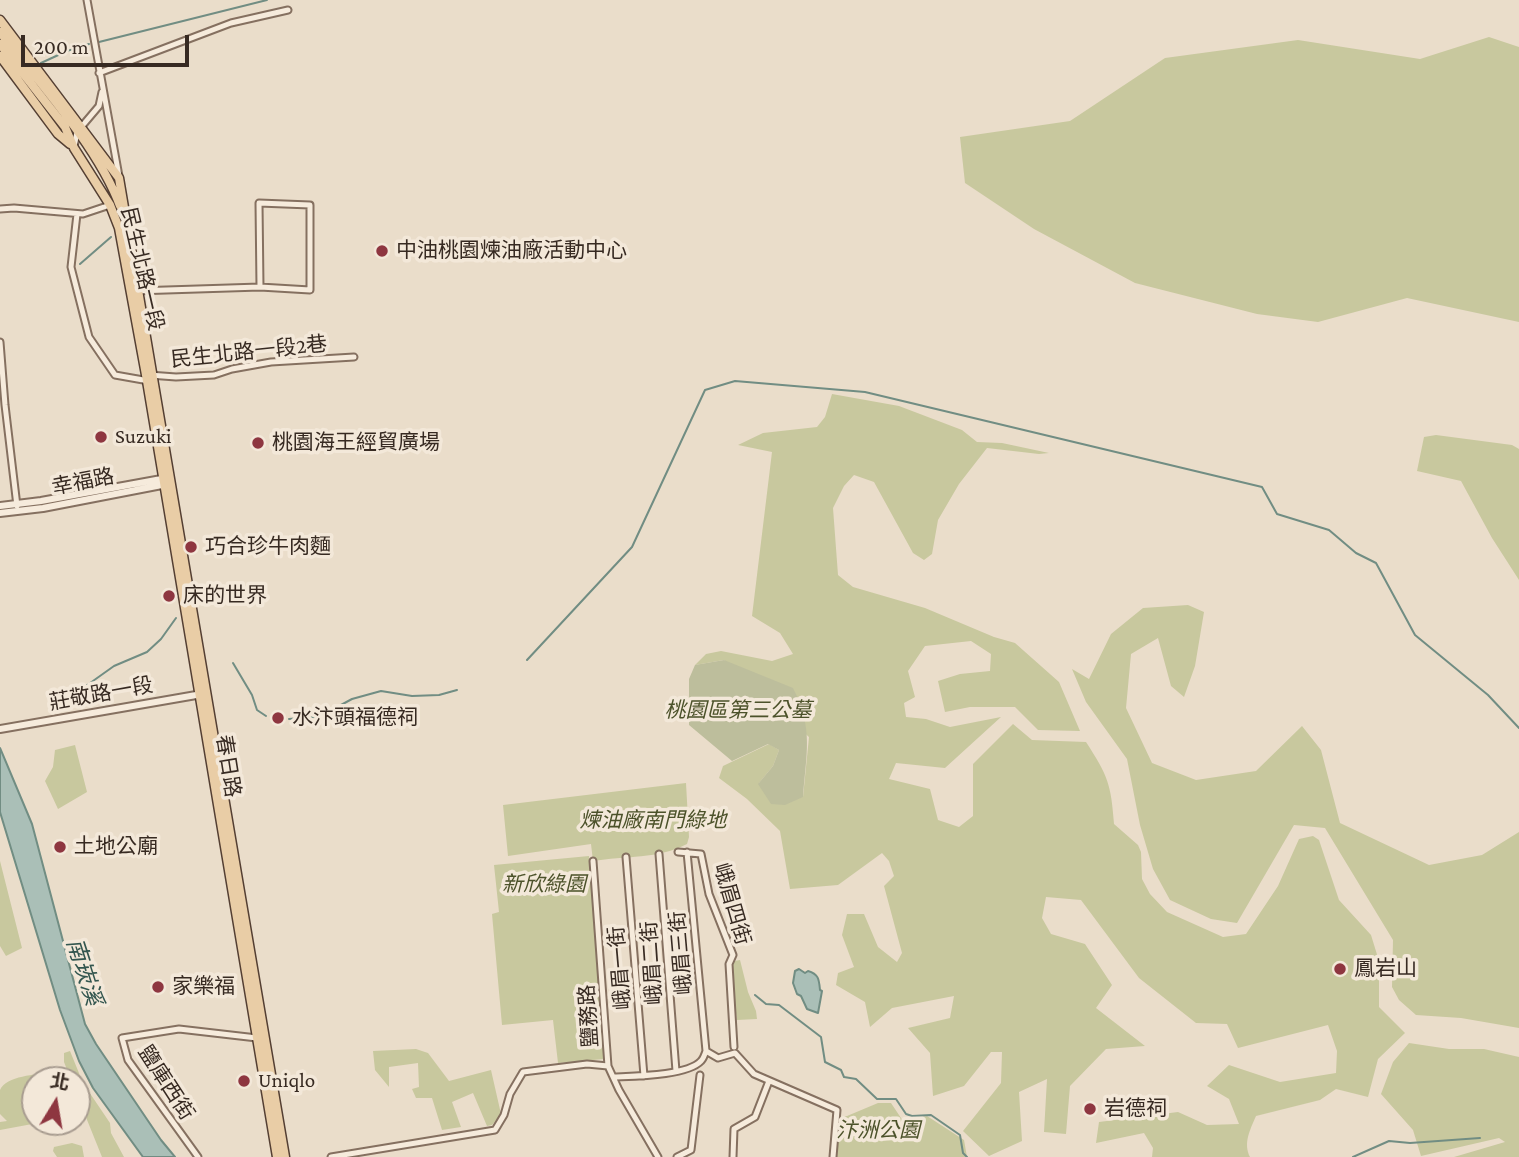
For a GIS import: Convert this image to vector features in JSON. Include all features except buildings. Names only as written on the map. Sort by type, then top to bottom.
[{"type":"main road","points":[[0,20],[79,129],[120,178],[117,202]]},
{"type":"main road","points":[[0,33],[67,125],[74,148]]},
{"type":"main road","points":[[0,44],[67,125]]},
{"type":"main road","points":[[0,56],[58,134],[74,148]]},
{"type":"main road","name":"民生北路一段","points":[[67,125],[79,129],[110,182],[125,222],[151,378]]},
{"type":"main road","name":"民生北路一段","points":[[74,148],[100,186],[117,202],[119,228],[136,291]]},
{"type":"main road","points":[[100,186],[120,178]]},
{"type":"main road","name":"春日路","points":[[151,378],[260,1038],[277,1157]]},
{"type":"main road","name":"春日路","points":[[260,1038],[285,1157]]},
{"type":"street","name":"民生北路一段","points":[[87,0],[120,178]]},
{"type":"street","points":[[99,73],[231,23],[288,10]]},
{"type":"street","points":[[74,148],[79,129],[99,106],[102,92]]},
{"type":"street","points":[[0,209],[77,214],[117,202]]},
{"type":"street","points":[[136,291],[260,287],[310,290],[310,205],[259,203],[260,287]]},
{"type":"street","name":"民生北路一段2巷","points":[[77,214],[71,267],[89,337],[115,375],[151,378],[214,375],[271,362],[354,357]]},
{"type":"street","points":[[0,342],[17,508]]},
{"type":"street","name":"幸福路","points":[[0,513],[168,481]]},
{"type":"street","name":"幸福路","points":[[0,506],[17,508]]},
{"type":"street","name":"莊敬路一段","points":[[1,729],[202,694]]},
{"type":"street","points":[[678,852],[687,852]]},
{"type":"street","name":"峨眉四街","points":[[687,852],[701,854],[709,894],[733,955],[729,964],[734,1047]]},
{"type":"street","name":"峨眉三街","points":[[687,852],[706,1051]]},
{"type":"street","name":"峨眉二街","points":[[659,854],[676,1070]]},
{"type":"street","name":"峨眉一街","points":[[626,857],[644,1076]]},
{"type":"street","name":"鹽務路","points":[[593,861],[608,1066],[658,1157]]},
{"type":"street","name":"鹽庫西街","points":[[198,1157],[128,1060],[122,1038],[179,1029],[260,1038]]},
{"type":"street","points":[[613,1077],[644,1076],[692,1067],[702,1060],[706,1051],[718,1058],[735,1053],[749,1071],[837,1110],[833,1157]]},
{"type":"street","points":[[331,1157],[495,1130],[504,1115],[510,1094],[523,1072],[587,1064],[608,1066]]},
{"type":"street","points":[[677,1157],[691,1150],[700,1075]]},
{"type":"street","points":[[733,1157],[734,1129],[754,1117],[769,1081]]},
{"type":"green space","points":[[1489,37],[1519,47],[1519,322],[1407,298],[1318,322],[1257,314],[1135,283],[1034,229],[965,183],[960,137],[1070,121],[1165,58],[1298,40],[1420,59]]},
{"type":"green space","points":[[832,394],[899,406],[962,430],[977,442],[1002,443],[1049,453],[987,448],[959,484],[938,520],[932,554],[924,560],[913,553],[874,482],[854,475],[844,486],[833,508],[838,575],[853,587],[925,608],[1015,643],[1059,682],[1080,731],[1038,730],[1015,707],[970,707],[945,712],[938,681],[960,674],[990,671],[991,654],[971,641],[925,646],[908,671],[915,697],[904,703],[906,717],[926,719],[950,727],[1001,717],[945,768],[896,763],[889,779],[930,789],[938,820],[959,827],[973,816],[973,764],[1013,724],[1032,740],[1086,742],[1107,781],[1114,824],[1138,845],[1141,852],[1142,879],[1150,894],[1167,912],[1223,937],[1246,934],[1278,886],[1299,839],[1313,836],[1319,840],[1339,900],[1371,935],[1379,961],[1379,1007],[1405,1033],[1378,1059],[1368,1097],[1336,1089],[1320,1100],[1256,1116],[1247,1142],[1250,1157],[1152,1157],[1153,1148],[1144,1133],[1096,1143],[1099,1122],[1178,1112],[1207,1125],[1239,1124],[1229,1099],[1207,1086],[1229,1065],[1280,1082],[1336,1073],[1337,1051],[1328,1025],[1238,1048],[1227,1024],[1196,1023],[1139,978],[1081,900],[1046,897],[1042,918],[1051,934],[1085,944],[1112,985],[1096,1008],[1145,1046],[1106,1049],[1070,1086],[1066,1134],[1044,1132],[1047,1079],[1019,1092],[1022,1141],[989,1156],[963,1131],[1001,1083],[1002,1052],[991,1052],[964,1086],[933,1096],[930,1053],[908,1028],[950,1018],[954,996],[892,1008],[870,1027],[865,1002],[836,985],[838,973],[854,967],[842,935],[847,914],[864,914],[878,947],[897,962],[902,953],[884,886],[894,876],[889,861],[882,853],[838,885],[790,889],[780,831],[747,799],[719,778],[723,766],[769,744],[779,750],[773,766],[759,783],[803,797],[809,737],[724,660],[695,665],[706,654],[721,651],[772,661],[793,654],[780,633],[752,616],[772,452],[738,445],[763,433],[817,427],[825,417]]},
{"type":"green space","points":[[1436,435],[1512,445],[1519,449],[1519,580],[1461,481],[1417,471],[1424,437]]},
{"type":"green space","points":[[1188,605],[1204,612],[1195,666],[1184,697],[1171,686],[1158,638],[1131,654],[1126,708],[1152,763],[1196,780],[1256,771],[1302,726],[1321,750],[1340,823],[1429,865],[1482,855],[1519,832],[1519,1028],[1461,1018],[1416,1015],[1399,1000],[1392,987],[1393,940],[1325,828],[1294,825],[1237,923],[1211,919],[1170,900],[1153,869],[1140,825],[1127,759],[1086,702],[1072,669],[1089,679],[1111,634],[1143,608]]},
{"type":"green space","name":"桃園區第三公墓","points":[[724,660],[793,688],[800,703],[806,729],[807,754],[803,797],[785,805],[771,804],[758,784],[773,766],[779,750],[768,744],[732,761],[689,725],[689,679],[695,665]]},
{"type":"green space","points":[[75,745],[87,792],[58,809],[45,781],[53,767],[55,750]]},
{"type":"green space","name":"煉油廠南門綠地","points":[[686,783],[689,837],[687,844],[676,849],[653,855],[593,861],[591,844],[508,856],[503,805]]},
{"type":"green space","name":"新欣綠園","points":[[589,856],[604,1059],[558,1063],[553,1020],[502,1025],[492,914],[499,912],[494,865]]},
{"type":"green space","points":[[0,861],[22,948],[6,956],[0,946]]},
{"type":"green space","points":[[740,960],[757,1019],[737,1020],[729,962]]},
{"type":"green space","points":[[1409,1043],[1449,1049],[1484,1049],[1519,1057],[1519,1157],[1454,1157],[1505,1142],[1499,1138],[1421,1156],[1413,1130],[1381,1094],[1393,1062]]},
{"type":"green space","points":[[416,1049],[428,1053],[449,1081],[491,1070],[501,1114],[492,1125],[487,1126],[473,1093],[452,1102],[461,1127],[442,1130],[432,1098],[416,1098],[412,1089],[419,1087],[418,1063],[389,1067],[389,1087],[375,1070],[373,1051]]},
{"type":"green space","points":[[70,1051],[76,1066],[66,1066],[64,1053]]},
{"type":"green space","points":[[21,1077],[21,1126],[0,1130],[0,1122],[7,1121],[0,1114],[0,1090],[9,1082]]},
{"type":"green space","points":[[91,1095],[110,1123],[111,1133],[124,1157],[102,1157],[91,1130]]},
{"type":"green space","name":"汴洲公園","points":[[878,1103],[891,1103],[903,1121],[927,1116],[964,1140],[967,1157],[836,1157],[839,1117]]},
{"type":"green space","points":[[72,1143],[82,1146],[84,1157],[57,1157],[53,1151],[54,1147]]},
{"type":"shaded area","points":[[0,748],[32,824],[85,1024],[175,1157],[143,1157],[93,1088],[91,1066],[82,1066],[79,1061],[60,1010],[0,812]]},
{"type":"shaded area","points":[[799,969],[805,973],[812,972],[818,978],[822,991],[818,1013],[807,1009],[801,996],[797,994],[793,983],[795,971]]},
{"type":"waterway","points":[[99,42],[267,0]]},
{"type":"waterway","points":[[41,63],[89,44]]},
{"type":"waterway","points":[[80,264],[111,237]]},
{"type":"waterway","points":[[527,660],[632,547],[705,390],[735,381],[865,392],[1262,487],[1277,514],[1329,530],[1356,553],[1376,563],[1415,635],[1488,695],[1519,728]]},
{"type":"waterway","points":[[55,708],[114,666],[147,652],[161,639],[176,618]]},
{"type":"waterway","points":[[233,663],[252,695],[257,710],[266,716]]},
{"type":"waterway","points":[[289,719],[314,717],[352,699],[381,691],[412,696],[439,695],[457,690]]},
{"type":"waterway","points":[[755,995],[766,1004],[779,1005],[821,1037],[825,1062],[841,1070],[844,1077],[856,1079],[877,1099],[896,1099],[906,1114],[931,1115],[960,1135],[963,1153],[967,1157]]},
{"type":"waterway","points":[[1353,1157],[1389,1141],[1410,1143],[1480,1138]]},
{"type":"place","name":"中油桃園煉油廠活動中心","points":[[382,251]]},
{"type":"place","name":"Suzuki","points":[[101,437]]},
{"type":"place","name":"桃園海王經貿廣場","points":[[258,443]]},
{"type":"place","name":"巧合珍牛肉麵","points":[[191,547]]},
{"type":"place","name":"床的世界","points":[[169,596]]},
{"type":"place","name":"水汴頭福德祠","points":[[278,718]]},
{"type":"place","name":"土地公廟","points":[[60,847]]},
{"type":"place","name":"鳳岩山","points":[[1340,969]]},
{"type":"place","name":"家樂福","points":[[158,987]]},
{"type":"place","name":"Uniqlo","points":[[244,1081]]},
{"type":"place","name":"岩德祠","points":[[1090,1109]]},
{"type":"water label","name":"南崁溪","points":[[84,972]]}]
